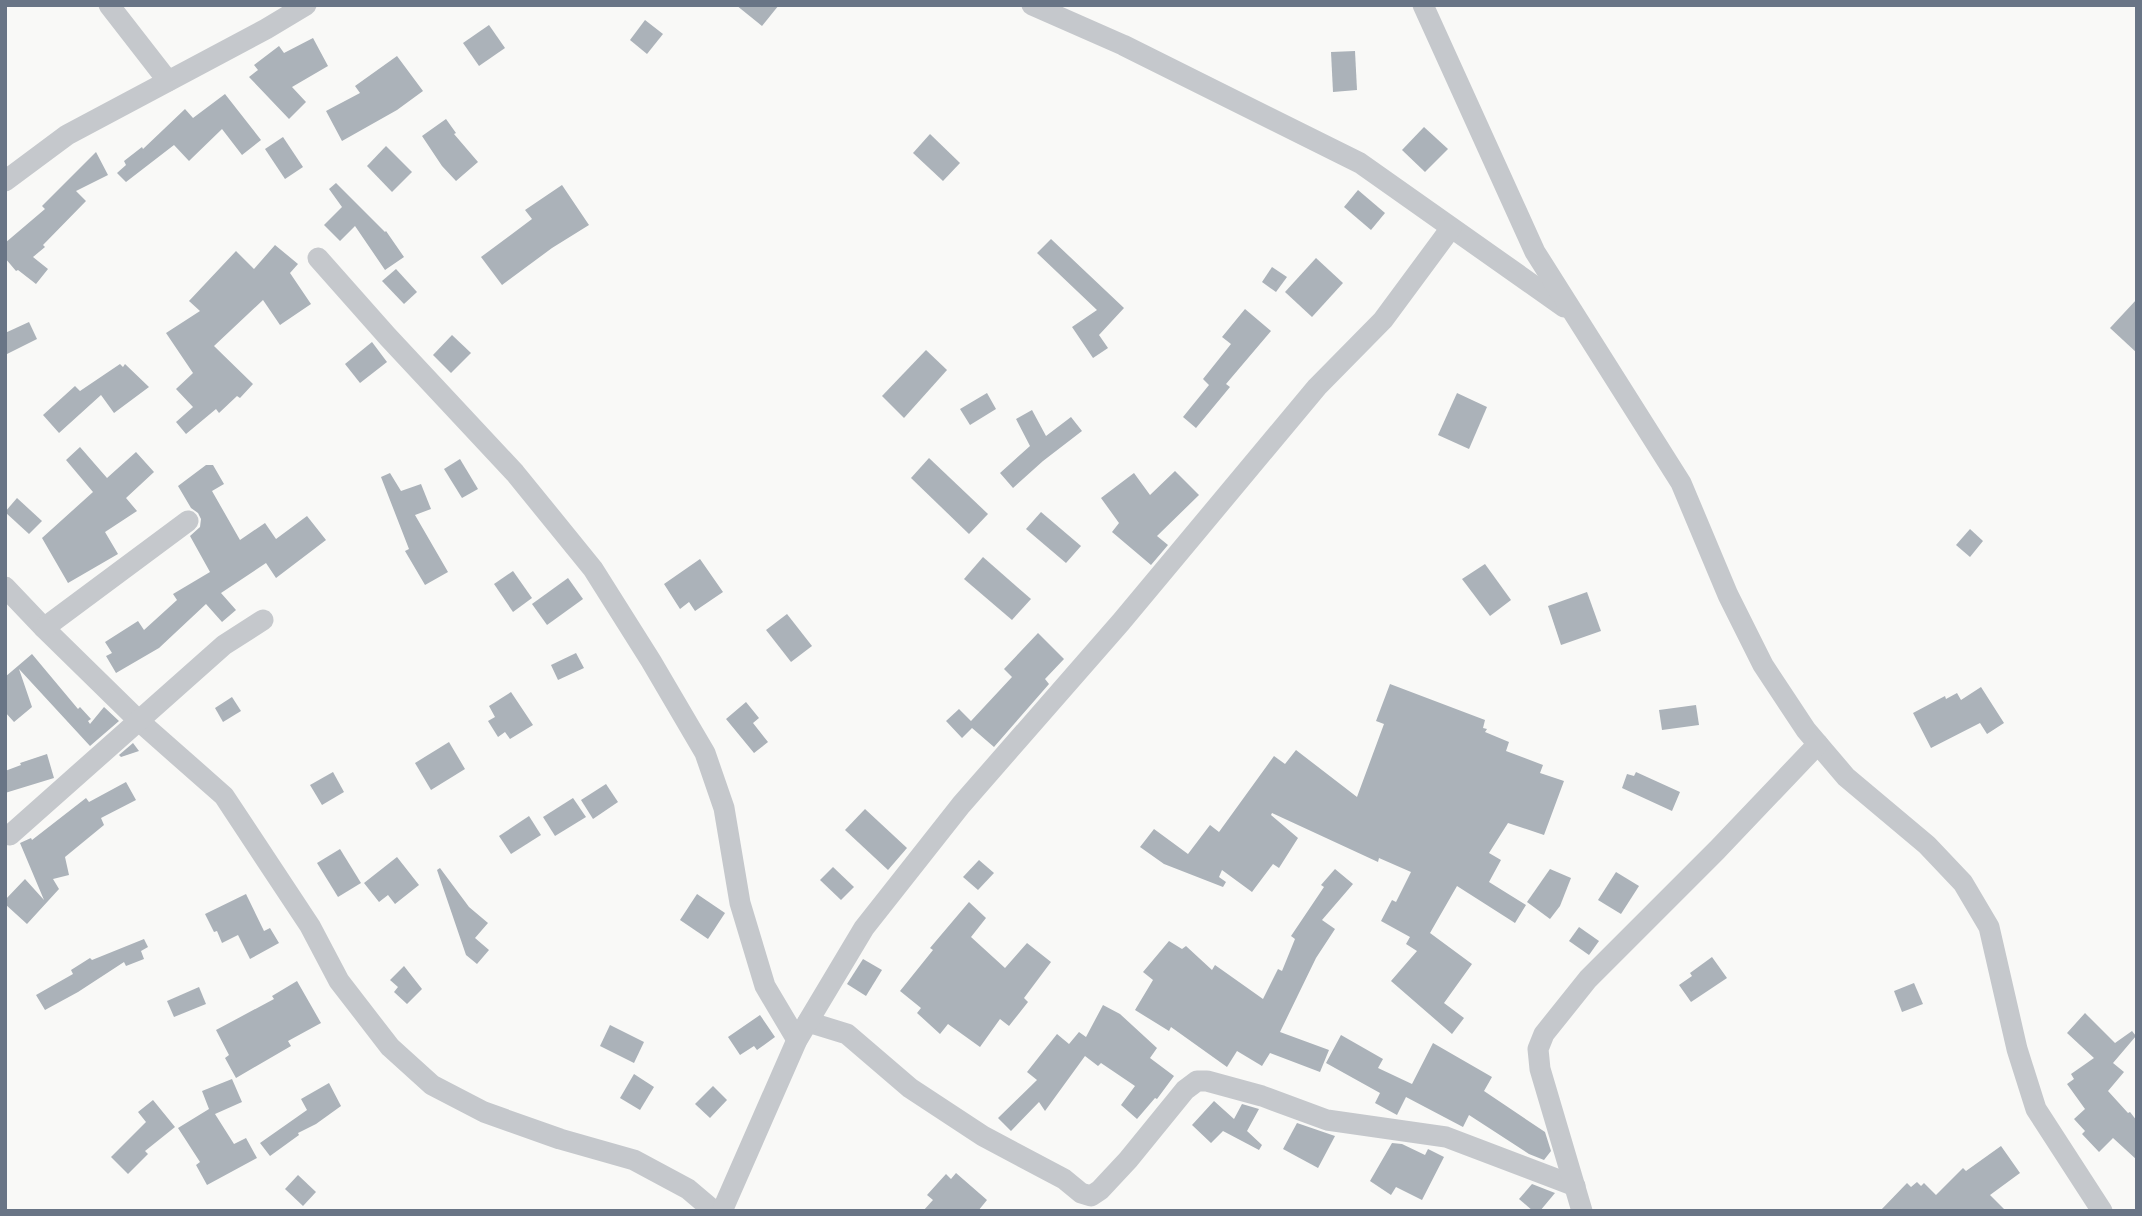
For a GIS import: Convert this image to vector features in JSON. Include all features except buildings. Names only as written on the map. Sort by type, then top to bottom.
[{"type":"street","points":[[109,5],[168,81]]},
{"type":"street","points":[[5,181],[67,135],[306,5]]},
{"type":"street","points":[[1032,5],[1123,45],[1360,163],[1571,312]]},
{"type":"street","points":[[1423,5],[1535,251],[1681,483],[1728,595],[1763,665],[1806,730],[1846,777],[1927,845],[1963,883],[1989,927],[2017,1049],[2036,1109],[2102,1211]]},
{"type":"street","points":[[722,1211],[802,1031],[864,929],[961,805],[1121,622],[1317,387],[1383,320],[1451,228]]},
{"type":"street","points":[[318,258],[515,473],[593,569],[651,661],[705,753],[724,808],[740,903],[765,986],[802,1031],[847,1034],[910,1088],[983,1136],[1064,1179],[1081,1193],[1091,1196],[1110,1180],[1185,1090],[1197,1081],[1208,1081],[1262,1096],[1326,1121],[1446,1137],[1575,1186]]},
{"type":"street","points":[[44,628],[188,522]]},
{"type":"street","points":[[5,587],[139,721],[224,796],[310,926],[339,981],[390,1047],[432,1085],[484,1112],[560,1139],[634,1160],[688,1189],[715,1211]]},
{"type":"street","points":[[10,835],[224,645],[263,620]]},
{"type":"street","points":[[1582,1211],[1540,1069],[1538,1049],[1544,1034],[1588,979],[1818,744]]}]
